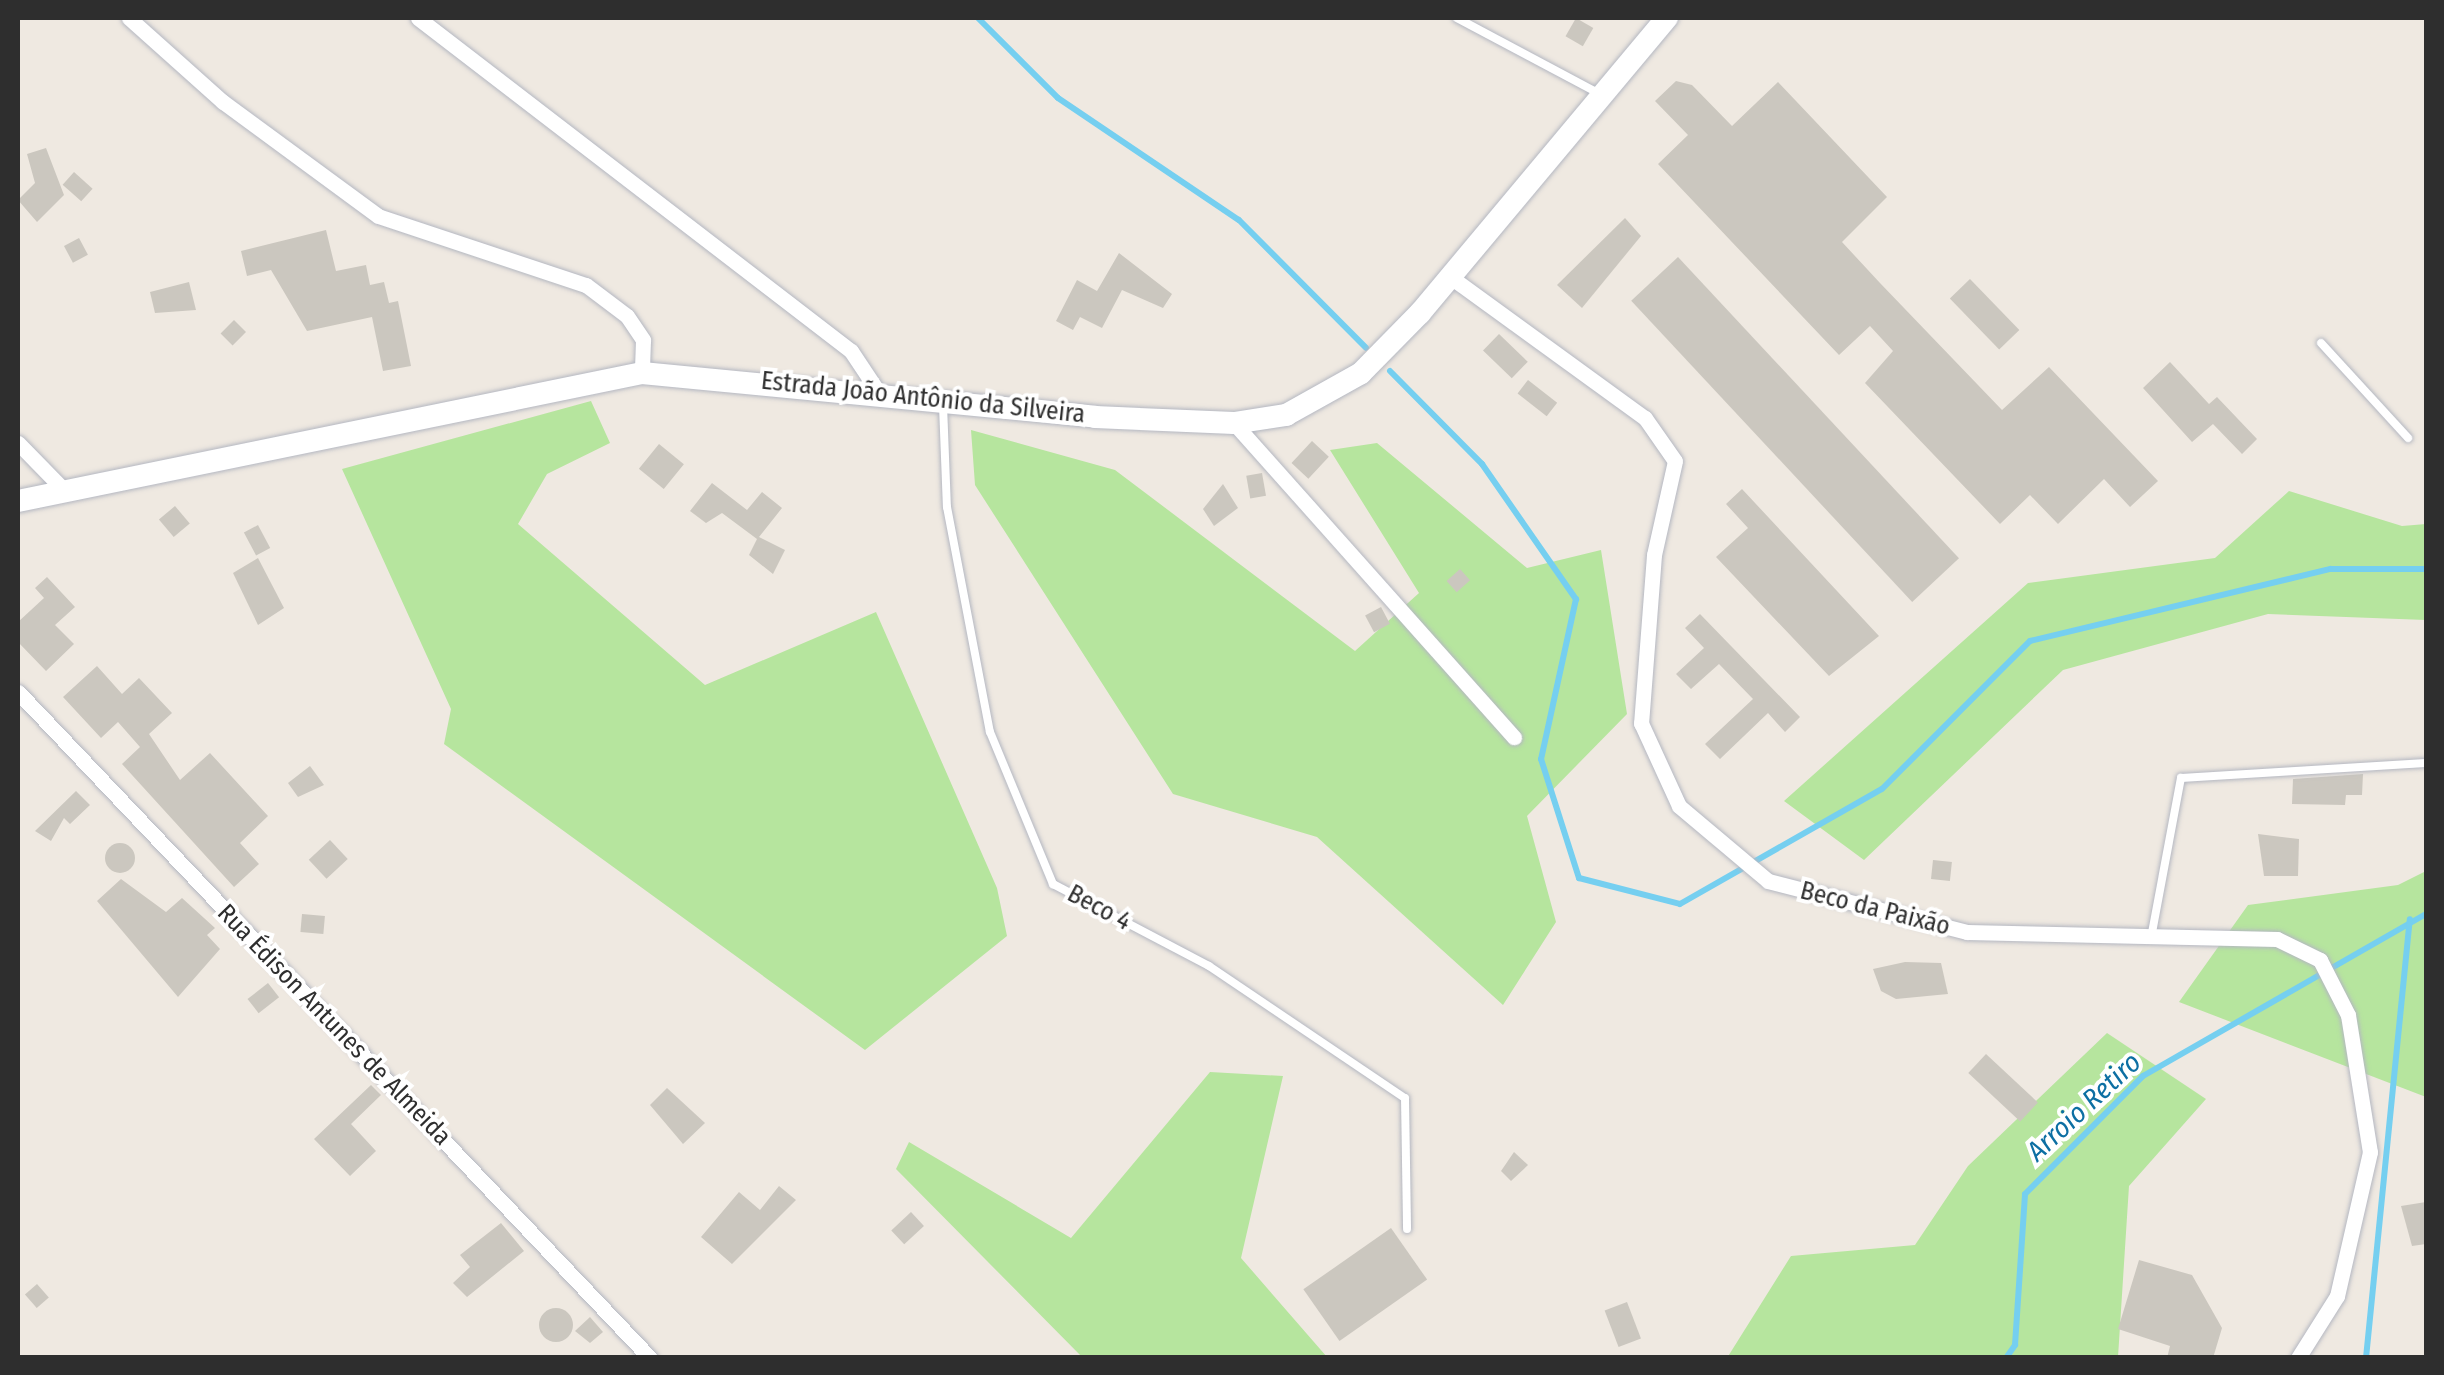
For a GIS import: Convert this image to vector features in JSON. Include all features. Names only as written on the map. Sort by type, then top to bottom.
[{"type":"main road","name":"Estrada João Antônio da Silveira","points":[[18,501],[642,372],[1234,422],[1286,414],[1361,373],[1452,278],[1667,18]]},
{"type":"street","points":[[129,18],[224,102],[378,216],[586,285],[643,340],[642,372]]},
{"type":"street","points":[[418,18],[851,351],[879,394]]},
{"type":"street","name":"Beco da Paixão","points":[[1452,278],[1645,418],[1675,461],[1639,672],[1642,723],[1679,806],[1768,881],[1967,932],[2277,939],[2320,960],[2348,1015],[2370,1152],[2337,1296],[2298,1358]]},
{"type":"street","points":[[1234,422],[1514,737]]},
{"type":"street","points":[[18,444],[64,490]]},
{"type":"street","name":"Rua Édison Antunes de Almeida","points":[[18,692],[650,1358]]},
{"type":"lane","points":[[1457,18],[1602,95]]},
{"type":"lane","points":[[2321,344],[2408,438]]},
{"type":"lane","name":"Beco 4","points":[[943,400],[947,507],[990,732],[1053,884],[1208,966],[1404,1098],[1407,1229]]},
{"type":"lane","points":[[2151,938],[2181,778],[2426,763]]},
{"type":"green space","points":[[591,401],[610,443],[547,474],[518,524],[705,685],[876,612],[997,888],[1007,936],[865,1050],[444,744],[451,709],[342,469]]},
{"type":"green space","points":[[971,430],[1115,470],[1355,651],[1419,593],[1330,450],[1377,443],[1527,568],[1601,550],[1627,714],[1527,816],[1556,922],[1503,1005],[1317,837],[1173,794],[975,485]]},
{"type":"green space","points":[[2289,491],[2402,526],[2426,524],[2426,620],[2268,614],[2063,670],[1864,860],[1784,801],[2028,583],[2215,558]]},
{"type":"green space","points":[[2426,871],[2426,1097],[2179,1002],[2248,905],[2398,885]]},
{"type":"green space","points":[[2107,1033],[2206,1099],[2129,1186],[2118,1357],[1727,1358],[1791,1256],[1915,1245],[1968,1166]]},
{"type":"green space","points":[[1210,1072],[1283,1076],[1241,1258],[1327,1357],[1082,1357],[896,1169],[909,1142],[1071,1238]]},
{"type":"building","points":[[1576,18],[1593,28],[1583,46],[1566,36]]},
{"type":"building","points":[[1676,81],[1692,85],[1732,126],[1778,82],[1887,197],[1842,242],[1880,283],[2002,410],[2049,367],[2158,481],[2130,507],[2104,479],[2058,524],[2030,495],[2000,524],[1865,383],[1893,351],[1870,326],[1839,355],[1658,164],[1688,135],[1655,101]]},
{"type":"building","points":[[46,148],[64,195],[37,222],[18,200],[35,183],[27,154]]},
{"type":"building","points":[[74,172],[93,189],[81,201],[63,185]]},
{"type":"building","points":[[1625,218],[1641,236],[1582,308],[1557,285]]},
{"type":"building","points":[[326,230],[336,271],[366,265],[370,285],[384,282],[389,303],[398,301],[411,366],[383,371],[372,317],[307,331],[271,270],[247,276],[241,251]]},
{"type":"building","points":[[79,238],[88,255],[73,263],[64,246]]},
{"type":"building","points":[[1119,253],[1172,294],[1163,308],[1122,290],[1102,328],[1080,317],[1073,330],[1056,321],[1077,280],[1097,291]]},
{"type":"building","points":[[1678,257],[1959,558],[1912,602],[1631,301]]},
{"type":"building","points":[[1970,279],[2019,330],[1999,350],[1950,298]]},
{"type":"building","points":[[189,282],[196,310],[155,313],[150,292]]},
{"type":"building","points":[[234,320],[246,332],[233,345],[221,333]]},
{"type":"building","points":[[1499,334],[1528,362],[1512,378],[1483,351]]},
{"type":"building","points":[[2170,362],[2209,404],[2217,397],[2257,439],[2242,454],[2213,424],[2192,442],[2143,388]]},
{"type":"building","points":[[1528,380],[1557,403],[1547,416],[1518,393]]},
{"type":"building","points":[[1312,441],[1329,457],[1308,479],[1292,463]]},
{"type":"building","points":[[659,444],[684,464],[664,489],[639,469]]},
{"type":"building","points":[[1262,473],[1266,496],[1250,498],[1246,476]]},
{"type":"building","points":[[712,483],[747,510],[762,492],[782,508],[759,537],[785,550],[773,574],[749,555],[757,539],[722,513],[706,523],[690,511]]},
{"type":"building","points":[[1223,484],[1238,508],[1214,526],[1203,509]]},
{"type":"building","points":[[1742,489],[1879,636],[1829,676],[1716,557],[1748,528],[1726,504]]},
{"type":"building","points":[[175,506],[190,524],[174,537],[159,519]]},
{"type":"building","points":[[258,525],[270,548],[256,555],[244,533]]},
{"type":"building","points":[[258,558],[284,608],[258,625],[233,573]]},
{"type":"building","points":[[1460,569],[1470,580],[1457,592],[1447,581]]},
{"type":"building","points":[[47,577],[75,607],[55,625],[74,644],[46,671],[18,642],[18,622],[44,598],[35,588]]},
{"type":"building","points":[[1381,607],[1390,624],[1374,632],[1365,615]]},
{"type":"building","points":[[1700,614],[1800,717],[1785,732],[1768,713],[1720,759],[1705,744],[1753,699],[1719,664],[1691,689],[1676,674],[1704,648],[1685,628]]},
{"type":"building","points":[[97,666],[122,694],[139,678],[172,713],[149,734],[180,780],[210,753],[268,816],[240,843],[259,864],[234,887],[122,764],[140,747],[118,722],[101,738],[63,697]]},
{"type":"building","points":[[310,766],[324,785],[298,797],[288,783]]},
{"type":"building","points":[[2363,774],[2362,795],[2346,795],[2345,805],[2292,804],[2293,779]]},
{"type":"building","points":[[76,791],[90,805],[70,824],[64,818],[51,841],[35,831]]},
{"type":"building","points":[[2258,834],[2299,839],[2298,876],[2264,876]]},
{"type":"building","points":[[330,840],[348,859],[327,879],[309,860]]},
{"type":"building","points":[[120,843],[134,852],[135,858],[126,872],[120,873],[106,864],[105,858],[114,844]]},
{"type":"building","points":[[1933,860],[1952,862],[1950,881],[1931,879]]},
{"type":"building","points":[[121,879],[166,912],[182,898],[215,928],[207,935],[220,949],[178,997],[97,901]]},
{"type":"building","points":[[302,914],[325,916],[323,934],[300,932]]},
{"type":"building","points":[[1905,962],[1941,963],[1948,994],[1896,999],[1881,991],[1873,969]]},
{"type":"building","points":[[268,983],[279,997],[259,1013],[248,999]]},
{"type":"building","points":[[1986,1054],[2038,1102],[2020,1121],[1968,1073]]},
{"type":"building","points":[[371,1085],[381,1095],[351,1124],[376,1151],[350,1176],[314,1139]]},
{"type":"building","points":[[667,1088],[705,1123],[683,1144],[650,1105]]},
{"type":"building","points":[[1514,1152],[1528,1165],[1511,1181],[1501,1171]]},
{"type":"building","points":[[779,1186],[796,1200],[732,1264],[701,1237],[739,1192],[760,1210]]},
{"type":"building","points":[[2426,1202],[2426,1244],[2412,1246],[2401,1206]]},
{"type":"building","points":[[911,1212],[924,1226],[904,1244],[891,1230]]},
{"type":"building","points":[[501,1223],[524,1251],[467,1297],[453,1283],[470,1267],[460,1255]]},
{"type":"building","points":[[1391,1228],[1427,1280],[1339,1341],[1303,1289]]},
{"type":"building","points":[[2139,1260],[2192,1275],[2222,1328],[2213,1358],[2167,1358],[2170,1346],[2118,1329]]},
{"type":"building","points":[[37,1284],[49,1298],[37,1308],[25,1294]]},
{"type":"building","points":[[1627,1302],[1641,1338],[1619,1347],[1605,1311]]},
{"type":"building","points":[[556,1308],[568,1313],[573,1325],[568,1337],[556,1342],[544,1337],[539,1325],[544,1313]]},
{"type":"building","points":[[590,1317],[603,1332],[590,1343],[575,1331]]},
{"type":"waterway","points":[[978,18],[1058,98],[1239,220],[1366,348]]},
{"type":"waterway","points":[[1390,371],[1482,464],[1576,599],[1541,759],[1579,878],[1680,904],[1882,789],[2030,641],[2331,569],[2426,569]]},
{"type":"waterway","name":"Arroio Retiro","points":[[2006,1358],[2015,1345],[2025,1194],[2143,1076],[2426,914]]},
{"type":"waterway","points":[[2366,1358],[2410,919]]}]
